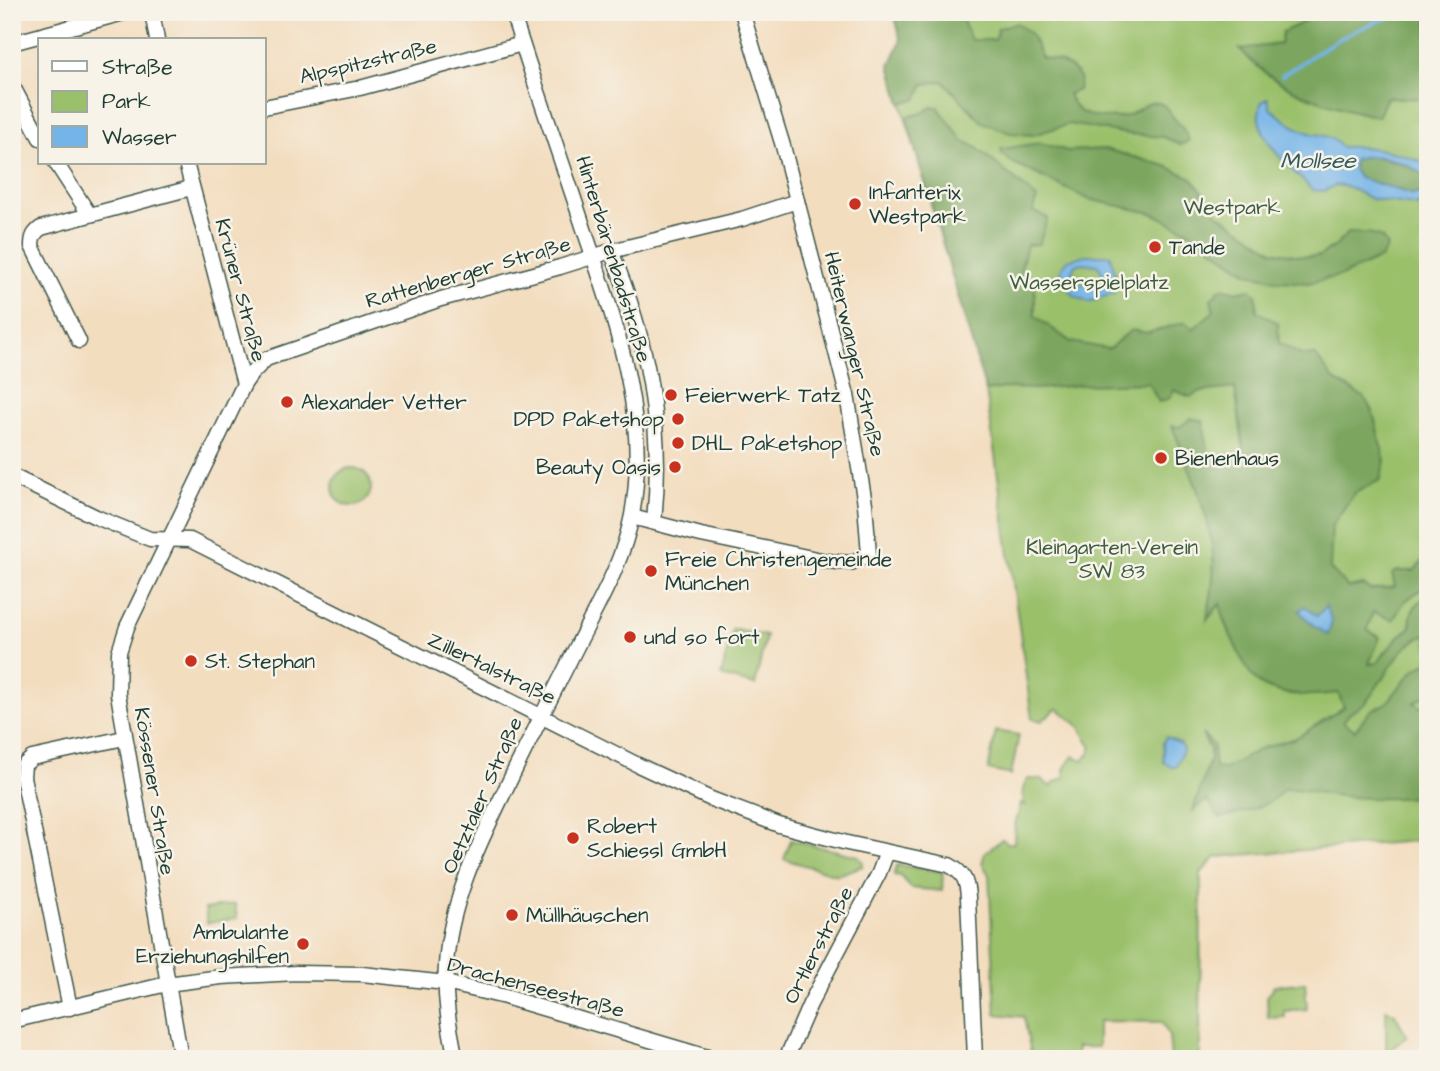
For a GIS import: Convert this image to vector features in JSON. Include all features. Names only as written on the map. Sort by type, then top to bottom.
[{"type":"street","points":[[12,43],[127,12]]},
{"type":"street","points":[[152,12],[158,38]]},
{"type":"street","name":"Hinterbärenbadstraße","points":[[512,12],[614,318],[629,376],[638,470],[632,517],[611,580],[542,715]]},
{"type":"street","name":"Heiterwanger Straße","points":[[632,517],[826,561],[851,563],[869,554],[865,504],[847,395],[797,201],[743,12]]},
{"type":"street","name":"Alpspitzstraße","points":[[266,107],[360,88],[522,44]]},
{"type":"street","points":[[12,85],[38,134]]},
{"type":"street","points":[[57,164],[89,214]]},
{"type":"street","name":"Krüner Straße","points":[[169,539],[244,384],[186,164]]},
{"type":"street","points":[[79,341],[32,246],[32,238],[36,232],[41,228],[89,214],[191,188]]},
{"type":"street","name":"Rattenberger Straße","points":[[244,384],[266,359],[441,299],[611,251],[742,219],[797,201]]},
{"type":"street","name":"Hinterbärenbadstraße","points":[[611,251],[649,368],[657,437],[654,521]]},
{"type":"street","name":"Zillertalstraße","points":[[12,476],[149,539],[190,540],[638,765],[743,813],[847,843],[949,865],[962,874],[967,884],[975,1059]]},
{"type":"street","name":"Kössener Straße","points":[[169,539],[127,627],[119,652],[118,694],[181,1059]]},
{"type":"street","name":"Oetztaler Straße","points":[[456,1059],[447,1014],[446,963],[464,882],[476,850],[542,715]]},
{"type":"street","points":[[70,1008],[23,777],[24,765],[32,758],[124,738]]},
{"type":"street","name":"Ortlerstraße","points":[[786,1059],[810,1004],[879,873],[887,852]]},
{"type":"street","name":"Drachenseestraße","points":[[12,1021],[167,984],[221,977],[296,973],[362,974],[446,983],[505,997],[714,1059]]},
{"type":"green space","name":"Westpark","points":[[894,12],[1428,12],[1428,840],[1216,857],[1201,873],[1200,1059],[1171,1059],[1169,1036],[1162,1022],[1098,1021],[1098,1047],[1077,1047],[1076,1059],[1032,1059],[1024,1017],[996,1014],[989,875],[982,863],[985,853],[1002,839],[1007,843],[1014,843],[1015,825],[1021,803],[1025,805],[1023,792],[1028,779],[1041,779],[1051,787],[1065,777],[1064,769],[1073,756],[1083,760],[1092,747],[1079,726],[1057,708],[1042,721],[1032,719],[986,391],[890,65],[901,41]]},
{"type":"green space","points":[[894,12],[959,12],[971,40],[995,40],[998,28],[1016,23],[1030,33],[1042,58],[1064,64],[1080,78],[1078,90],[1068,94],[1081,112],[1112,118],[1129,115],[1151,103],[1159,103],[1168,109],[1185,131],[1189,141],[1180,145],[1164,137],[1069,124],[1033,135],[1010,133],[982,122],[943,81],[924,84],[917,99],[901,103],[890,65],[901,41]]},
{"type":"green space","points":[[1318,12],[1428,12],[1428,102],[1424,99],[1387,97],[1378,117],[1340,107],[1286,86],[1269,76],[1240,49],[1280,44],[1282,32]]},
{"type":"green space","points":[[931,107],[938,107],[963,141],[976,147],[1037,198],[1033,211],[1048,218],[1039,244],[1027,245],[1020,272],[1035,289],[1035,316],[1071,342],[1109,349],[1131,330],[1148,333],[1185,322],[1193,329],[1214,311],[1211,299],[1221,288],[1237,292],[1249,289],[1256,294],[1257,311],[1278,323],[1279,343],[1303,356],[1315,355],[1333,379],[1363,397],[1372,409],[1385,461],[1380,480],[1355,493],[1332,525],[1330,569],[1348,588],[1363,585],[1371,590],[1395,587],[1392,574],[1398,571],[1414,571],[1423,560],[1428,562],[1428,584],[1404,602],[1393,620],[1373,612],[1367,630],[1380,637],[1369,664],[1377,663],[1398,637],[1411,627],[1414,609],[1428,596],[1428,635],[1416,639],[1401,652],[1365,704],[1350,713],[1343,722],[1355,730],[1371,710],[1385,705],[1413,671],[1428,662],[1428,694],[1414,703],[1428,710],[1428,796],[1369,798],[1284,789],[1263,805],[1220,818],[1207,800],[1193,811],[1210,759],[1210,750],[1202,734],[1213,745],[1215,768],[1225,769],[1262,748],[1296,738],[1344,707],[1338,693],[1290,694],[1262,685],[1249,672],[1243,661],[1220,604],[1207,620],[1213,573],[1212,545],[1201,499],[1172,426],[1180,427],[1191,418],[1203,421],[1209,457],[1244,452],[1235,388],[1199,392],[1190,397],[1174,390],[1170,398],[1159,402],[1148,383],[986,391],[906,117],[923,113]]},
{"type":"green space","points":[[1040,143],[1068,151],[1105,149],[1166,166],[1192,178],[1218,214],[1273,251],[1299,256],[1319,256],[1337,245],[1347,233],[1369,233],[1382,238],[1387,246],[1381,258],[1343,275],[1309,283],[1278,281],[1246,272],[1190,232],[1152,213],[1088,199],[1013,163],[1002,154],[1001,149]]},
{"type":"green space","points":[[1369,155],[1414,169],[1428,179],[1427,190],[1414,195],[1359,178],[1353,170],[1354,159]]},
{"type":"green space","points":[[352,468],[365,474],[371,487],[365,500],[352,506],[339,500],[333,487],[339,474]]},
{"type":"green space","points":[[733,629],[766,636],[755,685],[721,676]]},
{"type":"green space","points":[[996,731],[1019,735],[1011,775],[988,770]]},
{"type":"green space","points":[[791,840],[858,856],[863,866],[837,875],[784,859]]},
{"type":"green space","points":[[897,865],[943,872],[942,891],[911,888],[900,876],[894,875]]},
{"type":"green space","points":[[235,904],[237,919],[207,923],[205,909]]},
{"type":"green space","points":[[1305,982],[1307,1009],[1284,1011],[1285,1017],[1268,1018],[1267,997],[1274,986]]},
{"type":"green space","points":[[1386,1009],[1395,1014],[1407,1036],[1386,1054]]},
{"type":"water","name":"Mollsee","points":[[1268,98],[1270,108],[1288,122],[1304,131],[1331,138],[1341,147],[1385,150],[1428,164],[1428,179],[1412,167],[1384,158],[1354,159],[1353,170],[1359,178],[1414,195],[1428,189],[1428,207],[1371,199],[1349,187],[1335,185],[1324,191],[1312,190],[1281,158],[1262,129],[1259,118],[1261,103]]},
{"type":"water","points":[[1085,255],[1110,255],[1115,273],[1114,293],[1089,302],[1075,296],[1063,284],[1061,269],[1068,260]],"holes":[[[1075,265],[1097,265],[1102,272],[1102,282],[1092,285],[1076,280],[1072,271]]]},
{"type":"water","points":[[1305,606],[1317,616],[1326,606],[1332,622],[1328,635],[1299,611]]},
{"type":"water","points":[[1166,737],[1181,744],[1183,750],[1176,767],[1164,762],[1163,743]]},
{"type":"waterway","points":[[1282,76],[1352,32],[1380,20],[1410,12]]},
{"type":"place","name":"Infanterix Westpark","points":[[855,204]]},
{"type":"place","name":"Tande","points":[[1155,247]]},
{"type":"place","name":"Feierwerk Tatz","points":[[671,395]]},
{"type":"place","name":"Alexander Vetter","points":[[287,402]]},
{"type":"place","name":"DPD Paketshop","points":[[678,419]]},
{"type":"place","name":"DHL Paketshop","points":[[678,443]]},
{"type":"place","name":"Bienenhaus","points":[[1161,458]]},
{"type":"place","name":"Beauty Oasis","points":[[675,467]]},
{"type":"place","name":"Freie Christengemeinde München","points":[[651,571]]},
{"type":"place","name":"und so fort","points":[[630,637]]},
{"type":"place","name":"St. Stephan","points":[[191,661]]},
{"type":"place","name":"Robert Schiessl GmbH","points":[[573,838]]},
{"type":"place","name":"Müllhäuschen","points":[[512,915]]},
{"type":"place","name":"Ambulante Erziehungshilfen","points":[[303,944]]},
{"type":"park label","name":"Wasserspielplatz","points":[[1089,282]]},
{"type":"park label","name":"Kleingarten-Verein SW 83","points":[[1112,559]]}]
